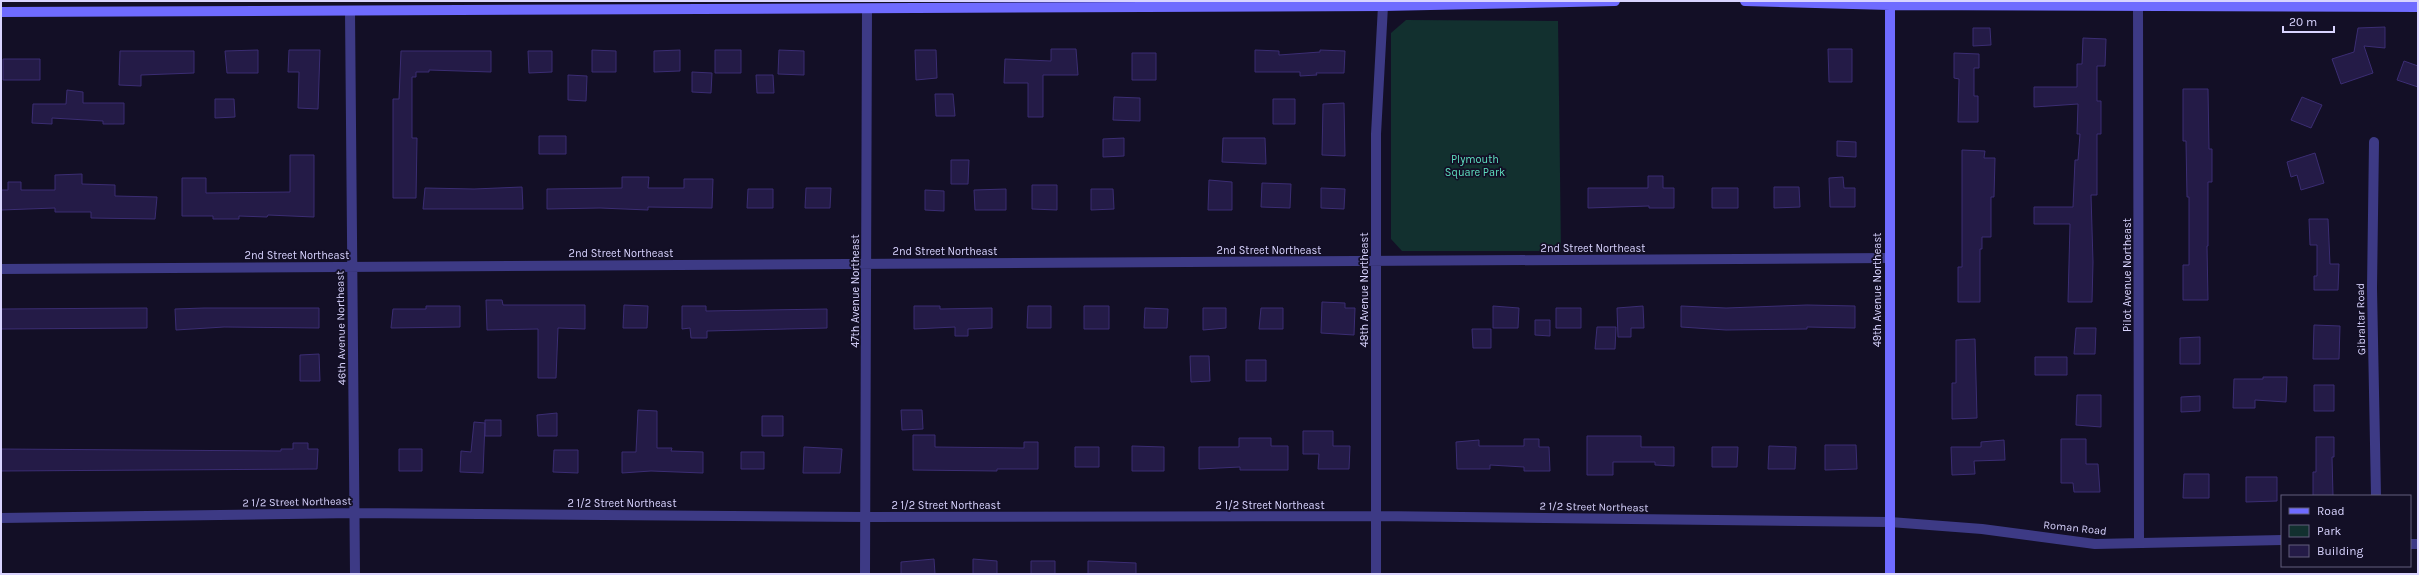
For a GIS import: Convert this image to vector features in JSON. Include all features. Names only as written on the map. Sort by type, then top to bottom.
[{"type":"street","points":[[1,12],[1383,6],[1615,1]]},
{"type":"street","points":[[1745,1],[1890,6],[2418,7]]},
{"type":"street","name":"48th Avenue Northeast","points":[[1376,574],[1376,134],[1383,6]]},
{"type":"street","name":"49th Avenue Northeast","points":[[1890,6],[1890,574]]},
{"type":"street","name":"Pilot Avenue Northeast","points":[[2138,6],[2139,543]]},
{"type":"street","name":"47th Avenue Northeast","points":[[865,574],[868,264],[868,9]]},
{"type":"street","name":"46th Avenue Northeast","points":[[350,10],[355,574]]},
{"type":"street","name":"Gibraltar Road","points":[[2374,142],[2372,288],[2376,495]]},
{"type":"street","name":"2nd Street Northeast","points":[[1,269],[1889,258]]},
{"type":"street","name":"2 1/2 Street Northeast","points":[[1,518],[354,513],[865,517],[1376,516],[1890,522]]},
{"type":"street","name":"Roman Road","points":[[1890,522],[1982,529],[2094,544],[2281,540]]},
{"type":"green space","name":"Plymouth Square Park","points":[[1406,20],[1558,21],[1561,251],[1402,251],[1391,239],[1391,33]]},
{"type":"building","points":[[2385,27],[2385,48],[2364,46],[2373,73],[2341,84],[2332,59],[2354,52],[2358,28]]},
{"type":"building","points":[[1973,28],[1990,28],[1991,45],[1973,46]]},
{"type":"building","points":[[2083,38],[2106,39],[2105,66],[2097,66],[2097,101],[2101,101],[2101,134],[2097,134],[2097,195],[2091,195],[2093,262],[2092,302],[2068,302],[2070,224],[2034,224],[2034,207],[2073,207],[2075,160],[2078,160],[2080,134],[2077,134],[2078,104],[2034,107],[2034,87],[2077,87],[2077,64],[2082,64]]},
{"type":"building","points":[[1051,49],[1076,49],[1078,75],[1043,75],[1043,117],[1028,117],[1028,83],[1004,83],[1005,59],[1051,61]]},
{"type":"building","points":[[1828,49],[1852,49],[1852,82],[1829,82]]},
{"type":"building","points":[[258,50],[258,73],[227,73],[225,51]]},
{"type":"building","points":[[289,50],[320,50],[318,109],[298,108],[299,72],[288,72]]},
{"type":"building","points":[[592,50],[616,51],[616,72],[592,72]]},
{"type":"building","points":[[680,50],[680,71],[654,72],[654,51]]},
{"type":"building","points":[[715,50],[741,50],[741,73],[715,73]]},
{"type":"building","points":[[779,50],[804,51],[804,75],[778,74]]},
{"type":"building","points":[[915,50],[936,50],[937,78],[916,80]]},
{"type":"building","points":[[1255,50],[1279,51],[1279,55],[1320,52],[1320,50],[1345,51],[1344,73],[1316,73],[1317,75],[1300,76],[1300,72],[1255,72]]},
{"type":"building","points":[[120,51],[194,51],[194,73],[141,75],[141,86],[119,85]]},
{"type":"building","points":[[401,51],[491,51],[491,72],[429,70],[429,72],[416,72],[416,77],[412,77],[412,138],[417,138],[416,198],[393,198],[393,99],[399,99]]},
{"type":"building","points":[[528,51],[552,51],[552,72],[529,73]]},
{"type":"building","points":[[1132,53],[1156,53],[1156,80],[1132,80]]},
{"type":"building","points":[[1954,53],[1979,54],[1979,68],[1974,68],[1974,96],[1978,96],[1978,122],[1958,122],[1959,79],[1954,78]]},
{"type":"building","points":[[3,59],[40,59],[40,80],[3,80]]},
{"type":"building","points":[[2404,61],[2418,66],[2418,87],[2397,80]]},
{"type":"building","points":[[692,72],[712,73],[711,93],[692,92]]},
{"type":"building","points":[[568,75],[587,76],[586,101],[568,100]]},
{"type":"building","points":[[756,75],[773,75],[774,93],[757,93]]},
{"type":"building","points":[[2183,89],[2208,89],[2209,149],[2212,149],[2212,182],[2208,182],[2208,300],[2183,300],[2183,265],[2189,265],[2189,197],[2187,197],[2186,141],[2183,141]]},
{"type":"building","points":[[67,90],[83,92],[83,103],[124,103],[124,124],[103,124],[103,121],[52,118],[52,124],[32,123],[33,104],[66,104]]},
{"type":"building","points":[[935,94],[953,94],[955,116],[936,116]]},
{"type":"building","points":[[1114,97],[1140,98],[1140,121],[1113,120]]},
{"type":"building","points":[[2302,97],[2322,105],[2311,128],[2291,120]]},
{"type":"building","points":[[215,99],[234,99],[235,117],[215,118]]},
{"type":"building","points":[[1273,99],[1295,99],[1295,124],[1273,124]]},
{"type":"building","points":[[1344,103],[1345,156],[1322,155],[1323,104]]},
{"type":"building","points":[[539,136],[566,136],[566,154],[539,154]]},
{"type":"building","points":[[1124,138],[1124,156],[1103,157],[1103,139]]},
{"type":"building","points":[[1223,138],[1265,138],[1266,164],[1222,162]]},
{"type":"building","points":[[1837,141],[1856,142],[1856,157],[1837,156]]},
{"type":"building","points":[[1962,150],[1985,151],[1984,158],[1995,158],[1994,197],[1991,197],[1991,237],[1982,237],[1982,249],[1980,249],[1980,302],[1958,302],[1958,267],[1962,267]]},
{"type":"building","points":[[2315,153],[2324,183],[2301,190],[2297,175],[2291,177],[2287,162]]},
{"type":"building","points":[[290,155],[314,155],[314,217],[268,215],[267,217],[239,216],[239,219],[213,219],[213,216],[182,216],[182,178],[206,178],[206,193],[290,192]]},
{"type":"building","points":[[951,160],[969,160],[968,184],[951,184]]},
{"type":"building","points":[[82,174],[82,184],[115,185],[115,196],[157,197],[155,219],[91,218],[91,212],[55,212],[55,208],[1,210],[1,190],[8,190],[8,182],[21,182],[21,190],[55,190],[55,175]]},
{"type":"building","points":[[1648,176],[1663,176],[1663,188],[1674,188],[1674,208],[1649,208],[1649,206],[1588,208],[1588,188],[1648,188]]},
{"type":"building","points":[[622,177],[649,177],[648,188],[684,188],[684,179],[713,179],[712,208],[648,207],[648,210],[600,208],[547,209],[547,189],[622,188]]},
{"type":"building","points":[[1843,177],[1844,188],[1855,188],[1855,207],[1830,207],[1829,178]]},
{"type":"building","points":[[1209,180],[1232,182],[1232,210],[1208,210]]},
{"type":"building","points":[[1262,183],[1291,184],[1290,208],[1261,207]]},
{"type":"building","points":[[1032,185],[1057,185],[1057,210],[1032,209]]},
{"type":"building","points":[[522,187],[523,209],[423,209],[425,188],[474,189]]},
{"type":"building","points":[[1774,187],[1799,187],[1800,207],[1774,208]]},
{"type":"building","points":[[806,188],[831,188],[830,208],[805,208]]},
{"type":"building","points":[[1321,188],[1345,189],[1344,209],[1321,208]]},
{"type":"building","points":[[1712,188],[1738,188],[1738,208],[1712,208]]},
{"type":"building","points":[[748,189],[773,189],[773,208],[747,208]]},
{"type":"building","points":[[1006,189],[1006,210],[975,210],[974,190]]},
{"type":"building","points":[[1091,189],[1113,189],[1114,209],[1091,210]]},
{"type":"building","points":[[925,190],[944,191],[944,211],[925,210]]},
{"type":"building","points":[[2309,219],[2328,219],[2330,264],[2339,264],[2338,290],[2314,290],[2314,276],[2317,276],[2317,245],[2310,245]]},
{"type":"building","points":[[486,300],[502,300],[503,305],[585,305],[585,329],[558,328],[556,378],[538,378],[538,329],[487,330]]},
{"type":"building","points":[[1322,302],[1345,303],[1345,308],[1355,308],[1354,335],[1321,333]]},
{"type":"building","points":[[624,305],[648,306],[647,328],[623,328]]},
{"type":"building","points":[[1807,305],[1855,306],[1855,328],[1807,327],[1807,329],[1726,330],[1681,327],[1681,306],[1726,308]]},
{"type":"building","points":[[426,306],[460,306],[460,327],[391,328],[393,309],[426,309]]},
{"type":"building","points":[[682,306],[706,306],[706,311],[827,309],[827,328],[707,331],[707,338],[691,338],[690,328],[682,329]]},
{"type":"building","points":[[914,306],[940,306],[940,309],[992,308],[992,328],[968,329],[968,336],[955,336],[955,327],[914,329]]},
{"type":"building","points":[[1028,306],[1051,306],[1051,328],[1027,328]]},
{"type":"building","points":[[1084,306],[1109,306],[1109,329],[1084,329]]},
{"type":"building","points":[[1493,306],[1519,308],[1518,328],[1493,328]]},
{"type":"building","points":[[1643,306],[1644,328],[1631,328],[1631,337],[1618,337],[1617,308]]},
{"type":"building","points":[[147,308],[147,328],[1,329],[1,309]]},
{"type":"building","points":[[319,308],[319,328],[224,327],[176,330],[175,309]]},
{"type":"building","points":[[1145,308],[1168,309],[1167,328],[1144,328]]},
{"type":"building","points":[[1203,308],[1226,308],[1226,328],[1203,330]]},
{"type":"building","points":[[1261,308],[1283,308],[1283,329],[1259,329]]},
{"type":"building","points":[[1556,308],[1581,308],[1581,328],[1556,328]]},
{"type":"building","points":[[1535,320],[1550,320],[1550,336],[1535,335]]},
{"type":"building","points":[[2314,325],[2340,326],[2339,359],[2313,359]]},
{"type":"building","points":[[1597,327],[1616,327],[1615,349],[1595,349]]},
{"type":"building","points":[[2076,328],[2096,328],[2095,354],[2074,354]]},
{"type":"building","points":[[1472,329],[1491,329],[1491,348],[1473,348]]},
{"type":"building","points":[[2200,337],[2200,364],[2180,364],[2180,338]]},
{"type":"building","points":[[1975,339],[1977,418],[1952,419],[1952,383],[1956,383],[1956,340]]},
{"type":"building","points":[[319,354],[320,381],[300,381],[300,355]]},
{"type":"building","points":[[1190,356],[1209,356],[1210,381],[1191,382]]},
{"type":"building","points":[[2035,357],[2067,357],[2067,375],[2035,375]]},
{"type":"building","points":[[1246,360],[1266,360],[1266,381],[1246,381]]},
{"type":"building","points":[[2263,377],[2287,377],[2286,402],[2255,400],[2255,408],[2233,408],[2234,379],[2263,379]]},
{"type":"building","points":[[2314,385],[2334,385],[2334,411],[2314,411]]},
{"type":"building","points":[[2077,395],[2101,395],[2101,427],[2076,425]]},
{"type":"building","points":[[2200,396],[2200,411],[2181,412],[2181,397]]},
{"type":"building","points":[[638,410],[657,411],[657,448],[672,448],[671,451],[703,452],[703,473],[651,471],[622,473],[622,452],[636,452]]},
{"type":"building","points":[[901,410],[922,410],[923,429],[902,430]]},
{"type":"building","points":[[557,413],[557,436],[538,436],[537,415]]},
{"type":"building","points":[[762,416],[783,416],[783,436],[762,436]]},
{"type":"building","points":[[485,420],[501,420],[501,436],[485,436]]},
{"type":"building","points":[[474,422],[485,423],[483,473],[460,472],[461,451],[471,452]]},
{"type":"building","points":[[1303,431],[1333,431],[1333,446],[1350,446],[1349,469],[1318,469],[1319,454],[1303,454]]},
{"type":"building","points":[[913,435],[935,435],[935,447],[1024,448],[1024,442],[1038,442],[1038,469],[997,469],[997,471],[913,470]]},
{"type":"building","points":[[1587,436],[1641,436],[1641,447],[1674,447],[1674,466],[1655,465],[1655,462],[1613,462],[1613,475],[1587,475]]},
{"type":"building","points":[[2316,437],[2334,437],[2334,457],[2332,457],[2333,495],[2313,495],[2313,472],[2316,472]]},
{"type":"building","points":[[1239,438],[1271,438],[1271,446],[1288,446],[1288,470],[1240,470],[1240,467],[1199,469],[1199,447],[1239,447]]},
{"type":"building","points":[[1524,439],[1539,439],[1539,447],[1549,447],[1550,471],[1524,471],[1524,467],[1490,465],[1490,469],[1457,469],[1456,442],[1479,440],[1479,446],[1524,446]]},
{"type":"building","points":[[2061,439],[2086,439],[2086,464],[2098,464],[2100,492],[2074,492],[2073,483],[2061,483]]},
{"type":"building","points":[[2004,440],[2005,460],[1974,461],[1975,474],[1952,475],[1951,447],[1981,447],[1981,442]]},
{"type":"building","points":[[293,443],[308,443],[308,449],[318,449],[317,469],[1,471],[1,449],[281,451],[281,449],[293,449]]},
{"type":"building","points":[[1825,445],[1856,445],[1857,469],[1825,470]]},
{"type":"building","points":[[1132,446],[1164,447],[1164,471],[1132,471]]},
{"type":"building","points":[[1769,446],[1796,447],[1795,469],[1768,469]]},
{"type":"building","points":[[804,447],[842,449],[840,473],[803,473]]},
{"type":"building","points":[[1075,447],[1099,447],[1099,467],[1075,467]]},
{"type":"building","points":[[1712,447],[1738,447],[1737,467],[1712,467]]},
{"type":"building","points":[[399,449],[422,449],[422,471],[399,471]]},
{"type":"building","points":[[554,450],[578,450],[578,473],[553,472]]},
{"type":"building","points":[[741,452],[764,452],[764,469],[741,469]]},
{"type":"building","points":[[2184,474],[2209,474],[2209,498],[2183,498]]},
{"type":"building","points":[[2246,477],[2277,477],[2277,501],[2246,502]]},
{"type":"building","points":[[934,559],[935,574],[901,574],[901,562]]},
{"type":"building","points":[[973,559],[997,561],[997,574],[973,574]]},
{"type":"building","points":[[1031,561],[1055,561],[1055,574],[1031,574]]},
{"type":"building","points":[[1088,561],[1136,563],[1136,574],[1088,574]]}]
